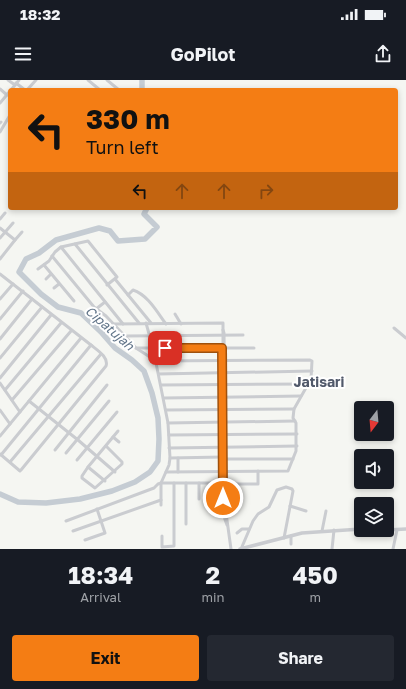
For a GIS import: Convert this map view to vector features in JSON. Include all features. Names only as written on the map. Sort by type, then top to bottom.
[{"type":"street","points":[[8,80],[17,83]]},
{"type":"street","points":[[28,88],[36,80]]},
{"type":"street","points":[[88,80],[98,88]]},
{"type":"street","points":[[107,80],[117,88]]},
{"type":"street","points":[[0,89],[7,95],[0,103]]},
{"type":"street","points":[[0,132],[8,118]]},
{"type":"street","points":[[0,219],[5,213]]},
{"type":"street","points":[[0,238],[13,223]]},
{"type":"street","points":[[0,228],[15,240]]},
{"type":"street","points":[[0,259],[22,232]]},
{"type":"street","points":[[38,269],[49,261],[61,248],[88,241],[117,277],[115,279],[151,323]]},
{"type":"street","points":[[75,244],[139,323]]},
{"type":"street","points":[[61,248],[123,324]]},
{"type":"street","points":[[52,256],[96,309],[106,316],[136,348],[156,361],[310,360],[312,362],[311,379],[294,409],[293,418],[296,423],[297,446],[288,471],[166,472]]},
{"type":"street","points":[[44,265],[74,301]]},
{"type":"street","points":[[46,279],[51,274]]},
{"type":"street","points":[[0,280],[2,276],[23,291],[70,331],[91,345],[106,360],[106,366],[20,471],[1,454],[91,345]]},
{"type":"street","points":[[107,285],[115,279]]},
{"type":"street","points":[[0,300],[13,284]]},
{"type":"street","points":[[54,288],[59,284]]},
{"type":"street","points":[[128,295],[133,290],[144,296],[166,324]]},
{"type":"street","points":[[0,319],[23,291]]},
{"type":"street","points":[[0,339],[32,299]]},
{"type":"street","points":[[96,309],[105,302]]},
{"type":"street","points":[[0,358],[42,307]]},
{"type":"street","points":[[175,314],[181,324]]},
{"type":"street","points":[[0,378],[51,315]]},
{"type":"street","points":[[5,390],[61,323]]},
{"type":"street","points":[[146,323],[154,348],[164,398],[169,435],[170,458],[161,483],[161,505]]},
{"type":"street","points":[[113,324],[223,323],[224,483],[227,525],[231,549]]},
{"type":"street","points":[[394,328],[406,338]]},
{"type":"street","points":[[12,400],[70,331]]},
{"type":"street","points":[[124,336],[243,335]]},
{"type":"street","points":[[0,436],[81,338]]},
{"type":"street","points":[[136,348],[254,348]]},
{"type":"street","points":[[10,462],[101,354]]},
{"type":"street","points":[[159,374],[312,371]]},
{"type":"street","points":[[0,383],[20,412]]},
{"type":"street","points":[[161,385],[309,384]]},
{"type":"street","points":[[55,450],[107,385]]},
{"type":"street","points":[[164,398],[301,396]]},
{"type":"street","points":[[29,401],[59,424],[115,472]]},
{"type":"street","points":[[66,453],[109,401]]},
{"type":"street","points":[[166,410],[294,409]]},
{"type":"street","points":[[0,410],[10,424]]},
{"type":"street","points":[[77,460],[117,412]]},
{"type":"street","points":[[168,423],[295,421]]},
{"type":"street","points":[[106,446],[123,463],[105,481],[95,488],[82,477],[88,467],[118,431]]},
{"type":"street","points":[[169,435],[296,434]]},
{"type":"street","points":[[113,438],[119,442]]},
{"type":"street","points":[[169,448],[297,446]]},
{"type":"street","points":[[170,458],[293,458]]},
{"type":"street","points":[[178,458],[178,472]]},
{"type":"street","points":[[88,467],[105,481]]},
{"type":"street","points":[[66,520],[154,488],[161,483],[258,484],[258,471]]},
{"type":"street","points":[[186,483],[186,524]]},
{"type":"street","points":[[198,499],[199,483]]},
{"type":"street","points":[[162,536],[162,547],[174,546],[174,484]]},
{"type":"street","points":[[240,549],[258,514],[269,507],[277,489],[287,487],[292,489],[284,538]]},
{"type":"street","points":[[73,531],[161,500]]},
{"type":"street","points":[[290,506],[306,511]]},
{"type":"street","points":[[85,540],[105,533],[96,509]]},
{"type":"street","points":[[322,531],[326,511]]},
{"type":"street","points":[[237,533],[242,529],[249,529]]},
{"type":"street","points":[[240,549],[253,547],[308,532],[354,529]]},
{"type":"street","points":[[393,549],[397,530],[406,529]]},
{"type":"street","points":[[332,549],[334,530]]},
{"type":"street","points":[[291,536],[291,544]]},
{"type":"waterway","name":"Cipatujah","points":[[142,80],[142,88]]},
{"type":"waterway","name":"Cipatujah","points":[[0,494],[18,502],[46,503],[80,499],[112,491],[135,482],[150,472],[158,461],[158,418],[152,393],[144,371],[115,348],[81,313],[58,307],[41,294],[19,272],[26,259],[39,253],[56,240],[99,228],[110,231],[118,241],[145,239],[157,227],[144,214],[146,210]]},
{"type":"district","name":"Jatisari","points":[[319,382]]},
{"type":"route","points":[[165,348],[222,348],[223,498]]}]
